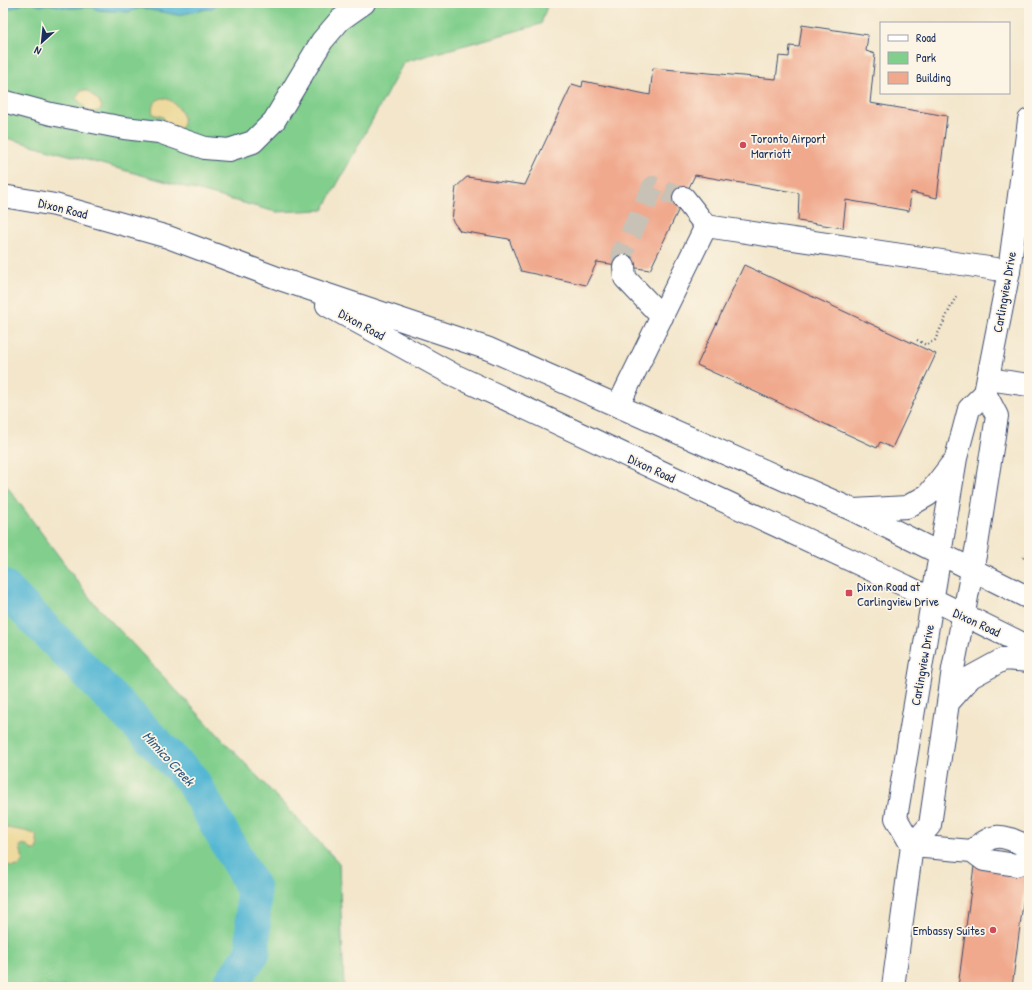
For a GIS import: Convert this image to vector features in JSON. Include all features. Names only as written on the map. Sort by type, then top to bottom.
[{"type":"main road","points":[[3,101],[51,114],[124,128],[159,132],[205,148],[229,150],[252,142],[274,122],[322,41],[340,20],[364,3]]},
{"type":"main road","name":"Carlingview Drive","points":[[912,846],[896,818],[956,458],[969,409],[986,386],[1009,271],[1029,120]]},
{"type":"main road","name":"Dixon Road","points":[[3,196],[55,205],[168,236],[280,279],[489,349],[853,510],[1029,598]]},
{"type":"main road","points":[[684,198],[706,226],[1009,271]]},
{"type":"main road","points":[[618,406],[706,226]]},
{"type":"main road","points":[[624,266],[625,278],[662,317]]},
{"type":"main road","name":"Dixon Road","points":[[280,279],[452,374],[906,586],[963,616],[1029,647]]},
{"type":"main road","points":[[892,987],[912,846],[930,825],[948,703],[971,570],[977,545],[996,416],[986,386],[1029,385]]},
{"type":"main road","points":[[853,510],[907,506],[928,495],[938,485],[956,458]]},
{"type":"main road","points":[[948,703],[971,677],[1004,659],[1029,662]]},
{"type":"main road","points":[[972,851],[985,839],[1003,836],[1029,848]]},
{"type":"main road","points":[[912,846],[972,851],[984,860],[1016,865],[1029,860]]},
{"type":"path","points":[[917,340],[926,345],[935,340],[957,294]]},
{"type":"path","points":[[1023,558],[1029,553]]},
{"type":"green space","points":[[3,3],[548,3],[541,24],[404,62],[323,210],[276,212],[3,137]]},
{"type":"green space","points":[[3,481],[92,601],[339,863],[344,987],[3,987]]},
{"type":"sand","points":[[86,90],[99,101],[102,107],[99,111],[89,112],[76,98],[80,91]]},
{"type":"sand","points":[[162,98],[172,101],[180,110],[183,125],[180,129],[165,124],[163,117],[153,114],[152,108],[154,104],[157,100]]},
{"type":"sand","points":[[3,827],[29,832],[36,835],[38,847],[36,850],[32,850],[24,844],[20,846],[23,860],[19,866],[11,867],[5,862],[4,854],[7,844],[3,840]]},
{"type":"water","points":[[3,3],[26,3],[3,11]]},
{"type":"water","points":[[32,3],[220,3],[212,8],[178,15],[140,8],[129,12],[98,10],[92,7],[68,8],[47,4],[41,6]]},
{"type":"building","name":"Toronto Airport Marriott","points":[[802,25],[868,35],[866,51],[875,54],[870,103],[947,116],[937,198],[911,192],[909,211],[846,200],[843,228],[798,221],[799,193],[695,175],[650,270],[597,262],[586,285],[521,271],[509,239],[460,231],[452,220],[456,187],[467,177],[525,185],[572,84],[582,87],[583,81],[650,95],[653,68],[776,79],[779,56],[789,57],[790,46],[799,47]]},
{"type":"building","points":[[744,265],[936,354],[892,448],[880,442],[877,448],[697,365]]},
{"type":"building","name":"Embassy Suites","points":[[974,866],[1027,873],[1012,987],[958,987]]},
{"type":"waterway","name":"Mimico Creek","points":[[3,587],[191,779],[253,888],[253,952],[228,987]]},
{"type":"tunnel","points":[[624,266],[622,253],[653,187],[684,198]]},
{"type":"place","name":"Toronto Airport Marriott","points":[[743,145]]},
{"type":"place","name":"Dixon Road at Carlingview Drive","points":[[849,593]]},
{"type":"place","name":"Embassy Suites","points":[[993,930]]}]
